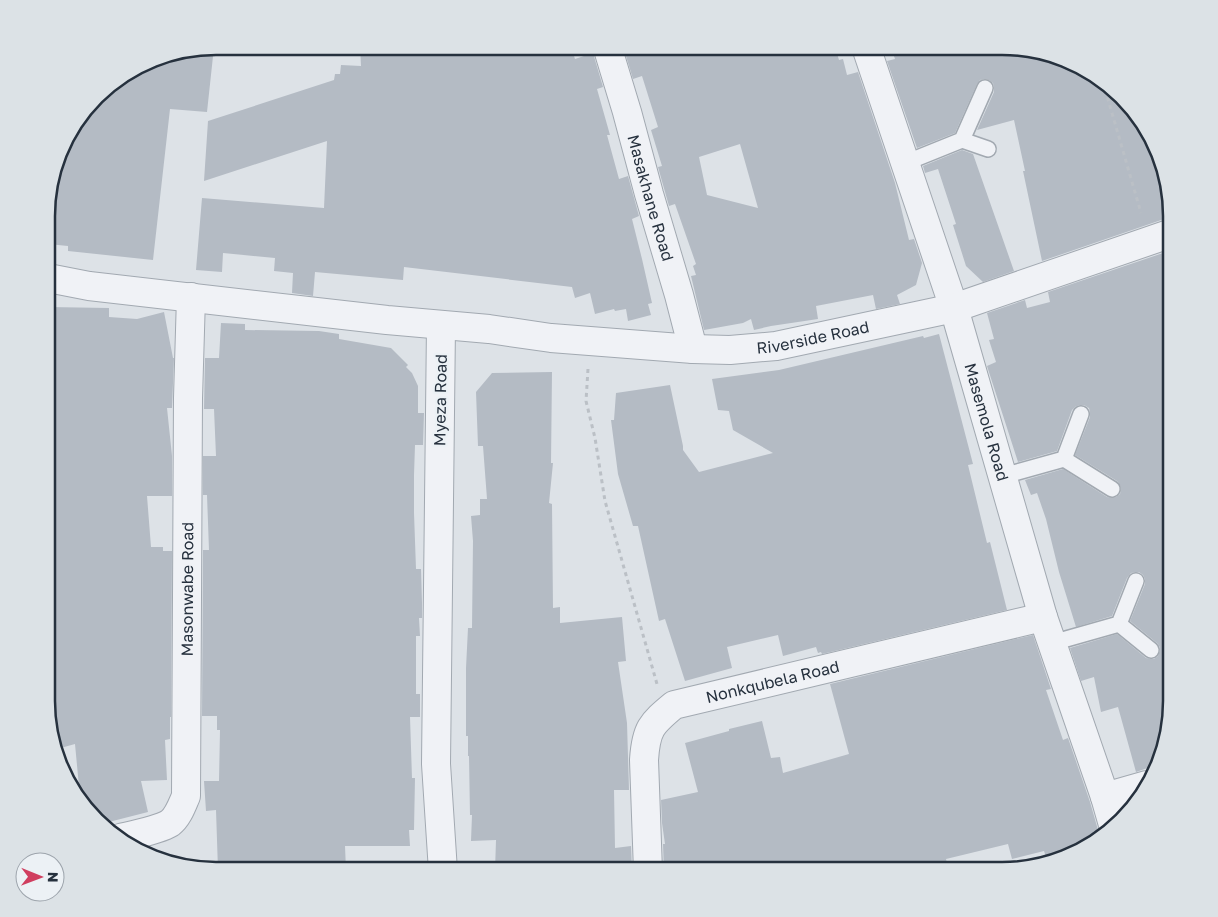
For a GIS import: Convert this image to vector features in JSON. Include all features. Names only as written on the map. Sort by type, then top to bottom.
[{"type":"street","name":"Masakhane Road","points":[[610,55],[679,295],[692,349]]},
{"type":"street","name":"Masemola Road","points":[[869,55],[954,308],[1043,617],[1111,819]]},
{"type":"street","name":"Riverside Road","points":[[441,325],[489,329],[551,338],[692,349],[730,350],[776,346],[954,308],[1160,237]]},
{"type":"street","points":[[55,279],[89,286],[441,325]]},
{"type":"street","name":"Masonwabe Road","points":[[129,836],[149,831],[170,822],[181,809],[186,796],[188,398],[191,298]]},
{"type":"street","name":"Myeza Road","points":[[441,325],[436,764],[442,862]]},
{"type":"street","name":"Nonkqubela Road","points":[[648,862],[645,744],[649,729],[674,704],[1043,617]]},
{"type":"street","points":[[1105,797],[1137,788]]},
{"type":"lane","points":[[962,140],[985,88]]},
{"type":"lane","points":[[905,163],[962,140],[988,149]]},
{"type":"lane","points":[[1064,459],[1081,414]]},
{"type":"lane","points":[[1003,476],[1064,459],[1112,489]]},
{"type":"lane","points":[[1119,624],[1136,581]]},
{"type":"lane","points":[[1052,643],[1119,624]]},
{"type":"lane","points":[[1119,624],[1150,650]]},
{"type":"path","points":[[1108,95],[1160,237]]},
{"type":"path","points":[[589,341],[586,401],[595,438],[605,501],[658,690],[674,704]]},
{"type":"building","points":[[213,55],[207,112],[170,109],[153,260],[68,251],[68,246],[55,245],[56,195],[67,155],[82,127],[110,95],[127,82],[145,72],[175,60]]},
{"type":"building","points":[[360,55],[574,55],[575,59],[594,55],[603,87],[597,89],[610,135],[607,135],[619,179],[628,176],[639,216],[632,219],[652,303],[648,304],[651,315],[628,321],[626,309],[615,311],[614,309],[595,314],[590,293],[575,298],[572,287],[404,267],[403,280],[315,272],[313,296],[292,293],[293,273],[274,271],[275,258],[223,253],[222,272],[196,270],[202,198],[324,208],[327,141],[204,181],[208,121],[334,80],[335,74],[340,74],[341,65],[361,66]]},
{"type":"building","points":[[626,55],[837,55],[839,60],[843,59],[847,75],[858,72],[895,183],[909,240],[914,239],[922,263],[916,285],[897,295],[900,304],[876,309],[873,295],[816,306],[818,319],[754,330],[751,319],[743,323],[704,330],[691,276],[696,275],[693,266],[696,264],[675,204],[669,206],[658,167],[662,166],[651,130],[658,127],[642,76],[633,79]],"holes":[[[740,144],[758,208],[707,195],[699,157]]]},
{"type":"building","points":[[894,55],[1023,56],[1063,67],[1091,82],[1123,110],[1136,127],[1146,145],[1158,175],[1163,219],[1042,261],[1014,120],[977,130],[994,92],[993,83],[989,80],[980,80],[955,133],[917,148],[887,61],[895,59]]},
{"type":"building","points":[[962,150],[973,154],[1014,271],[983,282],[966,266],[953,225],[956,224],[938,169],[925,173],[923,166]]},
{"type":"building","points":[[1163,253],[1163,711],[1160,732],[1151,762],[1148,768],[1136,772],[1118,707],[1101,712],[1094,677],[1081,681],[1070,648],[1117,634],[1146,658],[1154,659],[1158,656],[1160,647],[1157,643],[1130,621],[1145,584],[1145,579],[1139,572],[1131,573],[1127,578],[1112,616],[1076,627],[1037,493],[1031,495],[1025,480],[1063,469],[1111,498],[1120,494],[1120,485],[1117,481],[1075,455],[1090,417],[1089,408],[1084,405],[1079,405],[1072,410],[1057,451],[1018,462],[987,366],[996,362],[989,340],[994,339],[987,313],[1025,300],[1027,308],[1050,302],[1048,292]]},
{"type":"building","points":[[55,307],[109,308],[109,317],[137,319],[164,312],[174,358],[172,408],[167,408],[172,456],[172,496],[147,496],[151,547],[163,547],[163,551],[172,551],[171,717],[170,739],[165,740],[167,780],[141,781],[148,812],[110,822],[102,815],[88,799],[79,784],[75,744],[62,748],[55,711]]},
{"type":"building","points":[[221,323],[245,324],[245,330],[319,331],[339,334],[339,339],[391,348],[408,365],[406,367],[412,373],[418,386],[418,413],[424,413],[423,445],[415,445],[414,513],[416,569],[421,569],[422,618],[419,618],[420,636],[416,636],[416,694],[420,694],[420,717],[410,717],[412,778],[415,778],[414,830],[409,830],[410,846],[345,846],[346,862],[218,862],[216,810],[206,811],[204,781],[219,781],[220,730],[217,730],[217,716],[202,716],[203,550],[209,550],[207,495],[203,495],[203,456],[216,456],[214,409],[204,409],[205,358],[219,358]]},
{"type":"building","points":[[939,334],[973,464],[968,465],[987,543],[990,542],[1007,610],[822,654],[821,652],[818,653],[816,647],[783,656],[778,635],[727,647],[732,668],[685,681],[665,619],[659,621],[638,526],[633,526],[618,474],[611,420],[614,420],[616,393],[670,385],[683,450],[699,472],[773,453],[733,430],[729,411],[718,410],[712,379],[779,370],[923,336],[924,338]]},
{"type":"building","points":[[552,372],[551,463],[553,463],[549,503],[552,504],[553,608],[560,607],[560,623],[622,617],[626,661],[618,662],[627,723],[629,790],[614,790],[615,848],[631,846],[632,862],[495,862],[496,840],[471,841],[472,815],[470,815],[468,736],[466,736],[466,668],[468,628],[472,628],[473,541],[471,516],[480,515],[480,499],[487,499],[483,446],[478,446],[476,392],[492,373]]},
{"type":"building","points":[[1033,635],[1051,689],[1046,690],[1063,740],[1068,738],[1098,830],[1073,845],[1046,856],[1044,851],[1012,859],[1008,844],[946,859],[947,862],[664,862],[663,844],[665,844],[661,800],[698,792],[685,743],[762,721],[771,758],[780,757],[783,773],[849,754],[830,684]]}]
